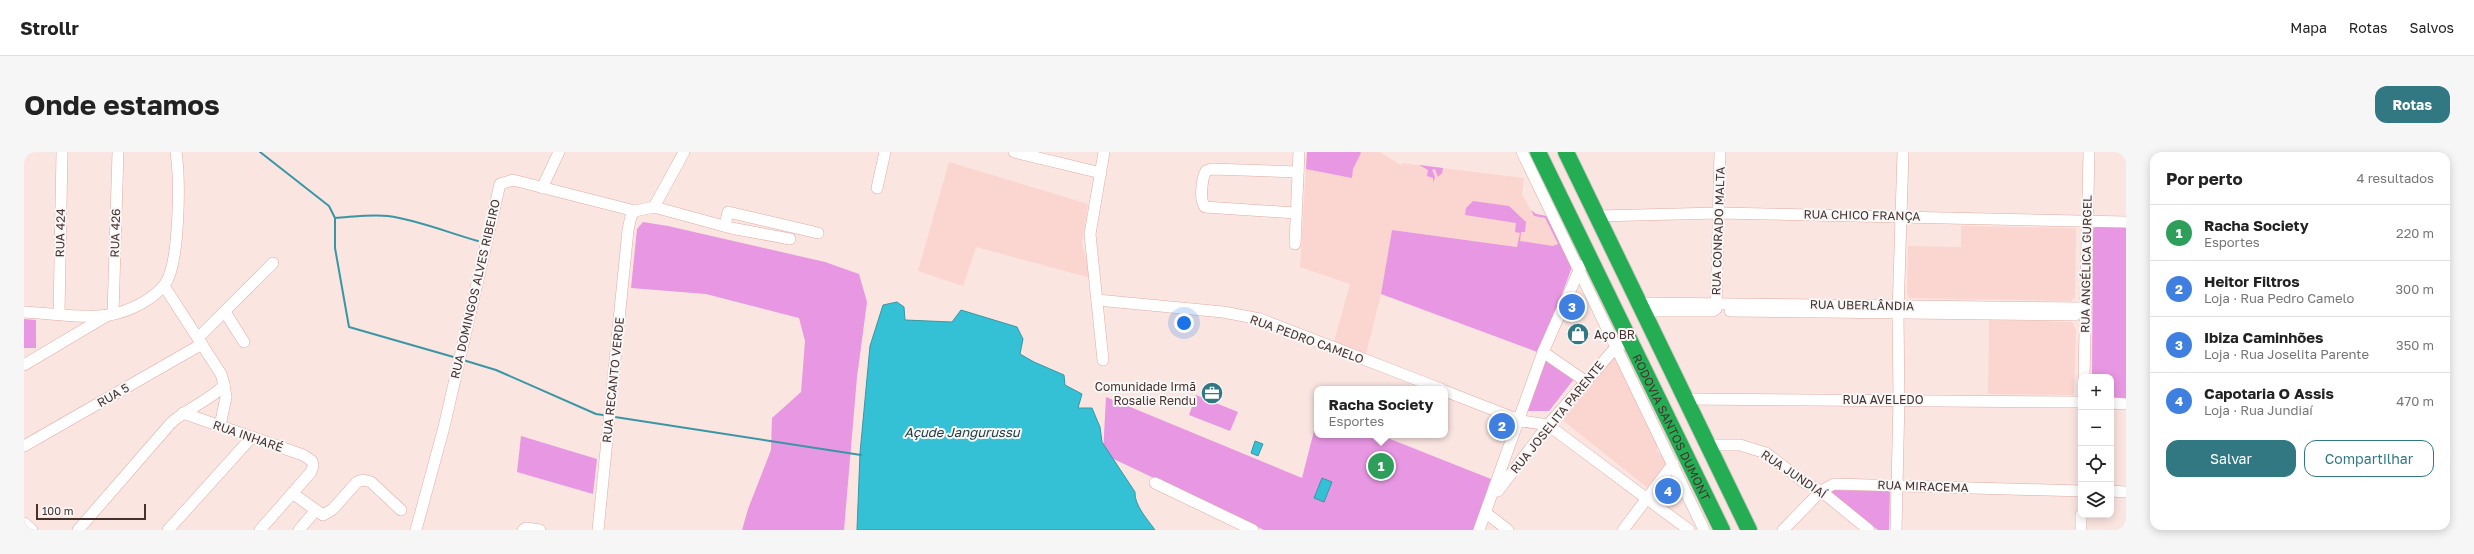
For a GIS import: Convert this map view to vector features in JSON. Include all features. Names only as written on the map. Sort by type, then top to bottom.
[{"type":"highway","name":"RODOVIA SANTOS DUMONT","points":[[1538,152],[1588,256],[1623,344],[1722,530]]},
{"type":"highway","name":"RODOVIA SANTOS DUMONT","points":[[1566,152],[1749,530]]},
{"type":"street","name":"RUA 424","points":[[59,314],[62,152]]},
{"type":"street","name":"RUA 426","points":[[110,315],[118,152]]},
{"type":"street","points":[[24,365],[110,315],[139,304],[164,286],[169,276],[174,253],[178,188],[176,152]]},
{"type":"street","points":[[542,188],[560,152]]},
{"type":"street","points":[[654,207],[684,152]]},
{"type":"street","points":[[877,188],[886,152]]},
{"type":"street","points":[[1014,152],[1101,173]]},
{"type":"street","points":[[1103,360],[1090,234],[1104,152]]},
{"type":"street","points":[[1294,244],[1294,213],[1299,152]]},
{"type":"street","points":[[1522,152],[1579,269],[1623,344],[1673,464],[1704,530]]},
{"type":"street","name":"RUA CONRADO MALTA","points":[[1716,307],[1720,152]]},
{"type":"street","points":[[1896,530],[1899,399],[1898,310],[1903,152]]},
{"type":"street","name":"RUA ANGÉLICA GURGEL","points":[[2084,374],[2084,312],[2089,152]]},
{"type":"street","points":[[1294,213],[1203,206],[1204,178],[1206,171],[1223,168],[1298,172]]},
{"type":"street","name":"RUA DOMINGOS ALVES RIBEIRO","points":[[416,530],[461,358],[477,278],[500,184],[513,180],[635,211]]},
{"type":"street","points":[[635,211],[654,207],[725,226],[790,239]]},
{"type":"street","name":"RUA RECANTO VERDE","points":[[598,530],[628,230],[631,216],[635,211]]},
{"type":"street","points":[[725,226],[728,212],[818,233]]},
{"type":"street","name":"RUA CHICO FRANÇA","points":[[1597,216],[1718,213],[2126,222]]},
{"type":"street","name":"RUA JOSELITA PARENTE","points":[[1479,530],[1520,420],[1543,352],[1579,269],[1588,256]]},
{"type":"street","name":"RUA 5","points":[[24,446],[200,341],[225,312],[273,263]]},
{"type":"street","points":[[164,286],[221,374],[226,397],[220,426]]},
{"type":"street","name":"RUA PEDRO CAMELO","points":[[1097,300],[1223,312],[1260,319],[1433,386]]},
{"type":"street","name":"RUA UBERLÂNDIA","points":[[1641,307],[2084,312]]},
{"type":"street","points":[[24,312],[110,315]]},
{"type":"street","points":[[225,312],[244,342]]},
{"type":"street","name":"RUA JOSELITA PARENTE","points":[[1490,501],[1548,425],[1585,381],[1623,344]]},
{"type":"street","points":[[1543,352],[1585,381]]},
{"type":"street","points":[[78,530],[171,423],[183,413],[212,396],[224,385]]},
{"type":"street","points":[[1448,392],[1520,420],[1548,425],[1689,530]]},
{"type":"street","name":"RUA AVELEDO","points":[[1685,399],[1899,399],[2078,402]]},
{"type":"street","points":[[2114,403],[2126,404]]},
{"type":"street","name":"RUA INHARÉ","points":[[183,413],[252,437],[312,461],[312,470],[292,493]]},
{"type":"street","points":[[168,530],[252,437]]},
{"type":"street","name":"RUA JUNDIAÍ","points":[[1708,445],[1740,445],[1766,453],[1805,483],[1821,491],[1869,530]]},
{"type":"street","points":[[1623,530],[1673,464]]},
{"type":"street","points":[[260,530],[292,493],[321,515],[327,514],[357,482],[363,480],[371,482],[401,510]]},
{"type":"street","points":[[1155,483],[1253,530]]},
{"type":"street","name":"RUA MIRACEMA","points":[[1783,530],[1821,491],[1834,484],[1897,484],[2078,491]]},
{"type":"street","points":[[2114,491],[2126,492]]},
{"type":"street","points":[[299,530],[315,510]]},
{"type":"street","points":[[1486,513],[1508,530]]},
{"type":"street","points":[[2081,518],[2081,530]]},
{"type":"street","points":[[24,523],[32,530]]},
{"type":"street","points":[[523,530],[538,530]]},
{"type":"shaded area","points":[[1307,152],[1380,152],[1402,166],[1401,163],[1524,178],[1522,194],[1534,216],[1545,218],[1561,250],[1557,252],[1392,230],[1381,294],[1366,354],[1334,342],[1350,284],[1300,267]]},
{"type":"shaded area","points":[[1307,152],[1361,153],[1353,169],[1352,178],[1306,169]]},
{"type":"shaded area","points":[[949,162],[1088,204],[1082,243],[1091,278],[976,247],[963,286],[918,271]]},
{"type":"shaded area","points":[[1419,165],[1443,168],[1442,173],[1438,177],[1435,169],[1432,170],[1435,177],[1433,183],[1433,178],[1427,176],[1428,170]]},
{"type":"shaded area","points":[[1473,201],[1509,206],[1526,222],[1525,232],[1521,232],[1520,241],[1553,246],[1558,244],[1545,218],[1534,216],[1531,210],[1536,214],[1547,216],[1572,267],[1540,353],[1381,294],[1392,230],[1517,247],[1520,233],[1515,232],[1516,223],[1465,215],[1466,208]]},
{"type":"shaded area","points":[[643,222],[668,226],[825,262],[859,274],[867,302],[857,377],[844,530],[742,530],[748,509],[771,450],[772,418],[801,392],[805,341],[799,318],[706,294],[631,288],[637,229]]},
{"type":"shaded area","points":[[1961,226],[2076,228],[2075,297],[2072,301],[1909,298],[1907,294],[1908,246],[1961,247]]},
{"type":"shaded area","points":[[2097,226],[2126,226],[2126,400],[2114,400],[2114,374],[2092,374],[2093,229]]},
{"type":"shaded area","points":[[24,319],[36,320],[36,348],[24,348]]},
{"type":"shaded area","points":[[1989,320],[2072,322],[2076,330],[2074,395],[1988,394]]},
{"type":"shaded area","points":[[1615,355],[1655,435],[1653,438],[1660,444],[1656,450],[1669,463],[1649,489],[1560,418]]},
{"type":"shaded area","points":[[1545,358],[1574,379],[1549,411],[1526,411]]},
{"type":"shaded area","points":[[1196,395],[1238,412],[1230,431],[1189,415]]},
{"type":"shaded area","points":[[1106,397],[1302,478],[1314,431],[1314,438],[1388,438],[1491,479],[1474,530],[1264,530],[1103,454]]},
{"type":"shaded area","points":[[521,436],[597,459],[593,494],[517,472]]},
{"type":"shaded area","points":[[1833,490],[1890,491],[1889,530],[1878,530],[1831,493]]},
{"type":"water","name":"Açude Jangurussu","points":[[897,302],[904,307],[905,320],[952,322],[961,310],[1017,327],[1023,339],[1020,354],[1064,375],[1065,385],[1082,394],[1078,408],[1092,408],[1100,427],[1102,442],[1135,492],[1135,497],[1139,507],[1155,530],[857,530],[860,453],[870,346],[883,305]]},
{"type":"water","points":[[1255,441],[1263,444],[1258,456],[1251,453]]},
{"type":"water","points":[[1322,478],[1332,482],[1324,502],[1314,498]]},
{"type":"waterway","points":[[260,152],[329,206],[335,218],[335,248],[349,327],[457,358]]},
{"type":"waterway","points":[[335,218],[382,215],[422,224],[478,241]]},
{"type":"waterway","points":[[463,360],[496,370],[596,414],[603,415]]},
{"type":"waterway","points":[[615,417],[861,455]]},
{"type":"place","name":"Ibiza Caminhões","points":[[1572,307]]},
{"type":"place","name":"Aço BR","points":[[1578,334]]},
{"type":"place","name":"Comunidade Irmã Rosalie Rendu","points":[[1212,393]]},
{"type":"place","name":"Heitor Filtros","points":[[1502,426]]},
{"type":"place","name":"Racha Society","points":[[1381,466]]},
{"type":"place","name":"Capotaria O Assis","points":[[1668,491]]}]
